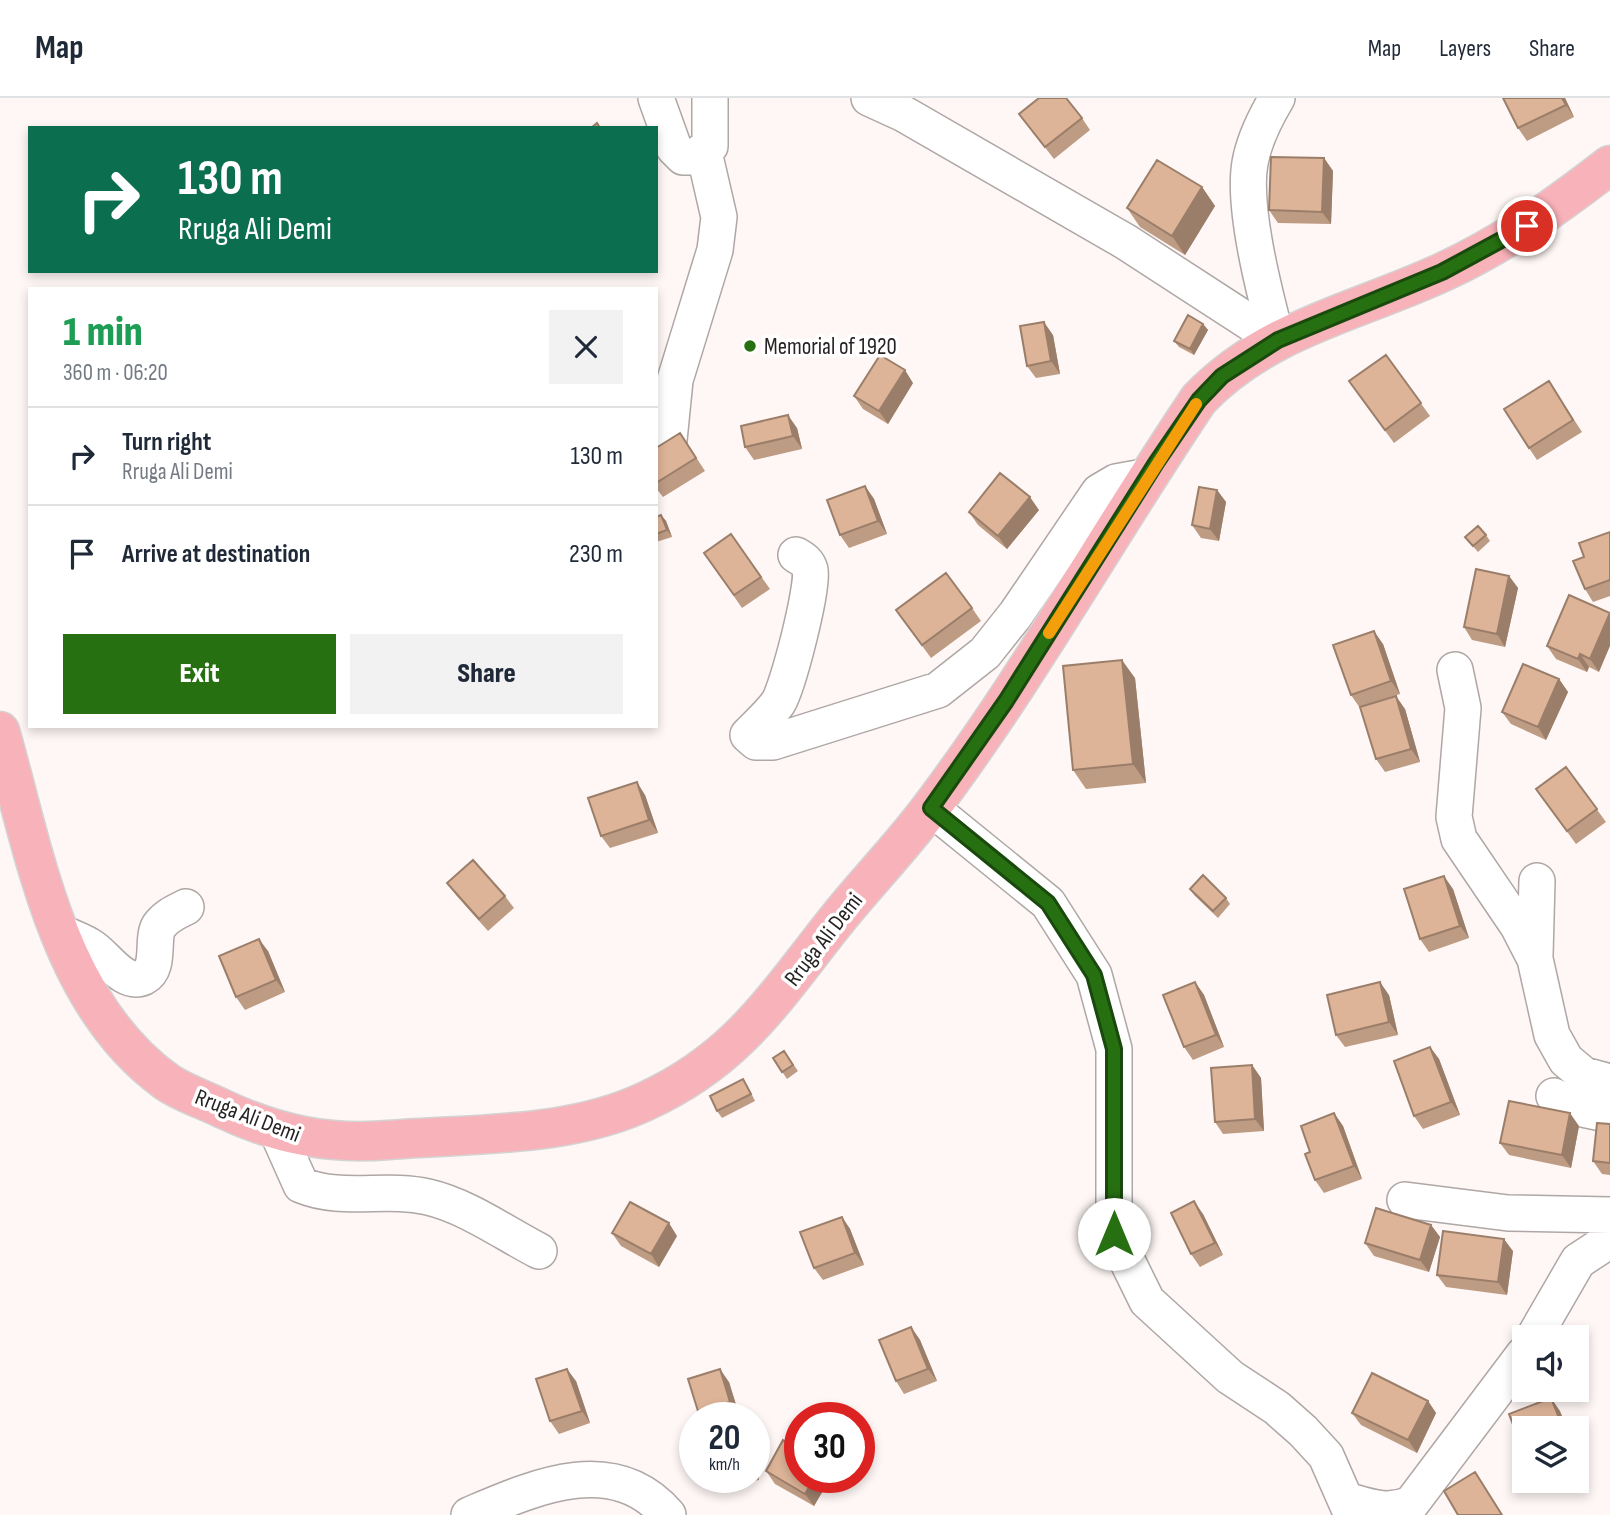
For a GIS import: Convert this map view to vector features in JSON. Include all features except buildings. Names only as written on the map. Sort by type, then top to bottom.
[{"type":"main road","name":"Rruga Ali Demi","points":[[0,731],[59,932],[71,962],[111,1029],[167,1083],[276,1129],[310,1140],[352,1143],[474,1134],[590,1121],[644,1103],[696,1074],[742,1038],[931,808],[1006,701],[1199,400],[1222,376],[1278,340],[1442,272],[1495,246],[1543,216],[1610,165]]},
{"type":"street","points":[[656,98],[674,148],[683,157],[704,152],[710,146],[710,98]]},
{"type":"street","points":[[869,98],[928,128],[1126,242],[1278,340]]},
{"type":"street","points":[[1277,98],[1255,141],[1249,166],[1256,244],[1278,340]]},
{"type":"street","points":[[668,450],[675,380],[715,250],[719,217],[704,152]]},
{"type":"street","points":[[796,555],[806,561],[811,571],[809,595],[799,628],[793,671],[778,703],[748,735],[756,742],[773,742],[938,690],[985,653],[1016,614],[1099,492],[1116,482],[1149,476]]},
{"type":"street","points":[[1455,670],[1464,708],[1454,817],[1459,839],[1518,926],[1535,959]]},
{"type":"street","points":[[931,808],[1048,903],[1094,975],[1114,1049],[1114,1234],[1147,1301],[1230,1377],[1277,1408],[1303,1431],[1326,1456],[1349,1507],[1382,1511],[1411,1504],[1512,1370]]},
{"type":"street","points":[[1537,881],[1535,959],[1552,1035],[1566,1060],[1584,1075],[1610,1082]]},
{"type":"street","points":[[59,932],[88,944],[122,975],[134,979],[146,976],[152,968],[158,928],[169,915],[186,907]]},
{"type":"street","points":[[1554,1096],[1582,1109],[1610,1115]]},
{"type":"street","points":[[276,1129],[301,1185],[334,1194],[426,1197],[449,1204],[539,1251]]},
{"type":"street","points":[[1405,1200],[1508,1213],[1610,1215]]},
{"type":"street","points":[[1542,1325],[1578,1261],[1610,1240]]},
{"type":"street","points":[[469,1515],[530,1490],[568,1480],[601,1478],[633,1487],[658,1503],[668,1515]]},
{"type":"slow traffic","points":[[1049,633],[1196,404]]},
{"type":"place","name":"Memorial of 1920","points":[[750,346]]},
{"type":"route","points":[[1114,1234],[1114,1049],[1094,975],[1048,903],[931,808],[1006,701],[1156,463],[1199,400],[1222,376],[1249,355],[1278,340],[1442,272],[1495,246],[1527,226]]}]
